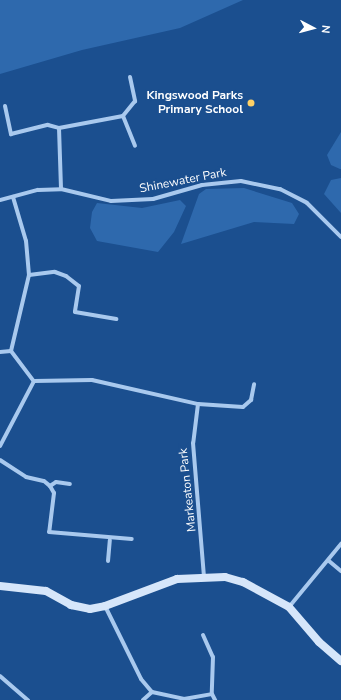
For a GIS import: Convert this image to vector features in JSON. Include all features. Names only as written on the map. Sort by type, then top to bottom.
[{"type":"street","points":[[5,106],[12,134],[48,125],[59,128],[123,116],[135,101],[130,77]]},
{"type":"street","points":[[123,116],[129,126],[135,146]]},
{"type":"street","points":[[59,128],[61,189]]},
{"type":"street","name":"Shinewater Park","points":[[0,200],[38,190],[61,189],[111,201],[153,199],[202,185],[241,180],[280,190],[307,203],[341,237]]},
{"type":"street","points":[[11,351],[29,275],[26,241],[13,197]]},
{"type":"street","points":[[29,275],[55,272],[66,276],[79,286],[75,312],[116,319]]},
{"type":"street","points":[[0,352],[11,351]]},
{"type":"street","points":[[11,351],[34,381]]},
{"type":"street","points":[[34,381],[92,380],[174,397],[198,404],[243,407],[251,400],[254,384]]},
{"type":"street","points":[[0,446],[34,381]]},
{"type":"street","name":"Markeaton Park","points":[[198,404],[192,443],[204,576]]},
{"type":"street","points":[[0,460],[26,477],[44,481],[50,486],[54,493],[49,532],[110,540],[132,539]]},
{"type":"street","points":[[50,486],[56,482],[70,484]]},
{"type":"street","points":[[108,561],[110,540]]},
{"type":"street","points":[[289,607],[329,561],[341,544]]},
{"type":"street","points":[[329,561],[341,571]]},
{"type":"street","points":[[0,586],[46,591],[71,605],[90,609],[106,606],[177,579],[204,576],[243,582],[289,607],[319,642],[341,661]]},
{"type":"street","points":[[106,606],[141,679],[152,692],[184,699],[212,694]]},
{"type":"street","points":[[203,635],[213,657],[212,694],[215,700]]},
{"type":"street","points":[[0,676],[28,700]]},
{"type":"street","points":[[143,700],[152,692]]},
{"type":"shaded area","points":[[0,0],[243,0],[180,28],[82,50],[0,74]]},
{"type":"shaded area","points":[[341,132],[340,169],[331,165],[327,155]]},
{"type":"shaded area","points":[[341,178],[341,213],[324,194],[331,180]]},
{"type":"shaded area","points":[[244,188],[292,203],[299,214],[294,224],[254,222],[181,244],[199,194],[206,189]]},
{"type":"shaded area","points":[[180,200],[186,206],[174,232],[158,252],[97,241],[90,228],[92,212],[97,203],[142,208]]},
{"type":"place","name":"Kingswood Parks Primary School","points":[[251,103]]}]
